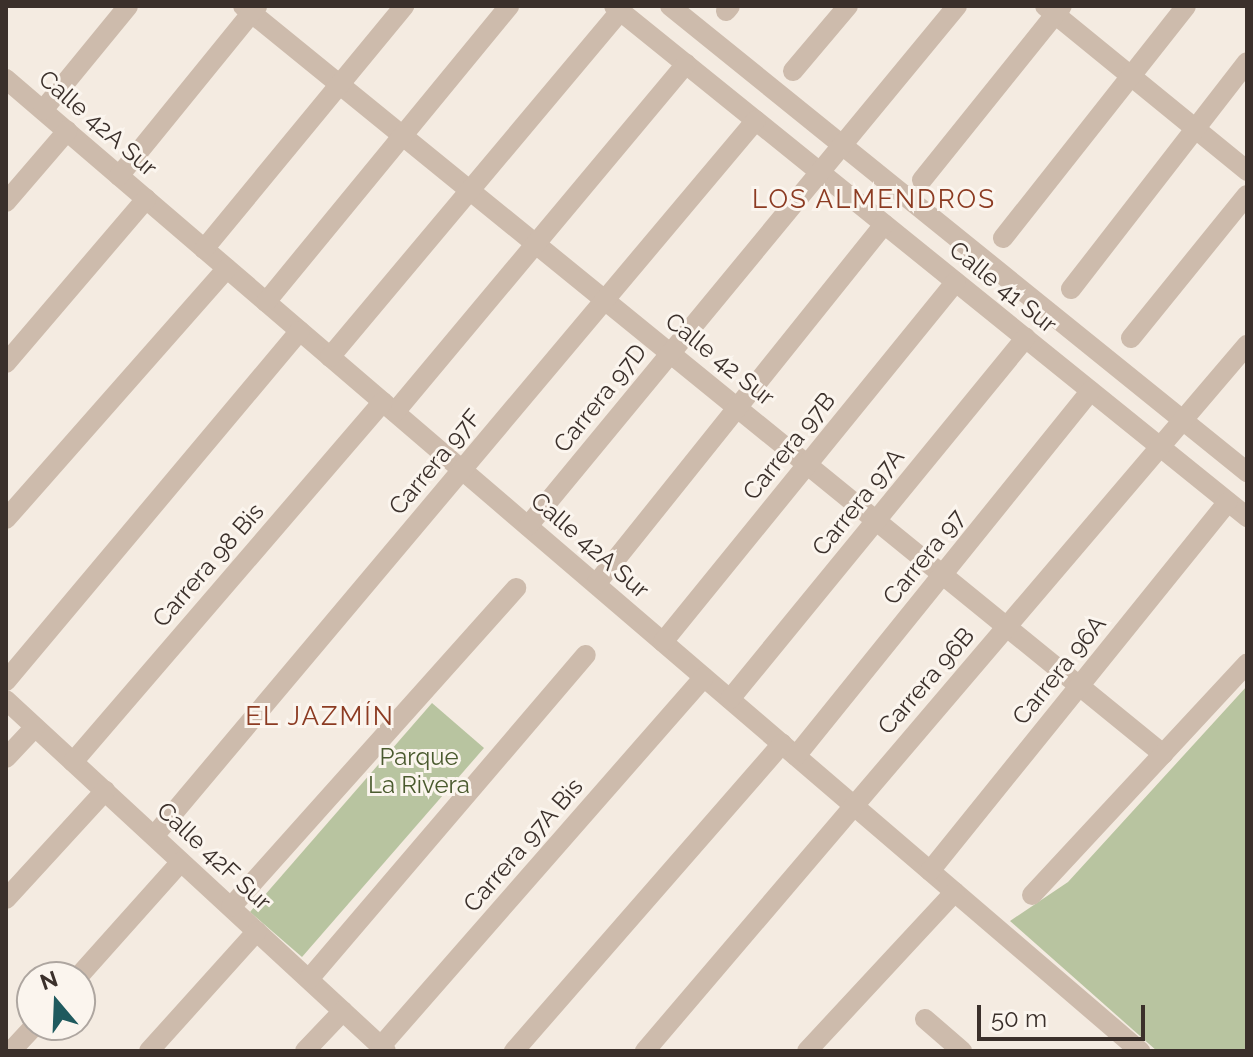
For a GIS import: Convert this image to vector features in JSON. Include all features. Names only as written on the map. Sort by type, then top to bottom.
[{"type":"street","points":[[43,110],[128,6]]},
{"type":"street","points":[[204,249],[404,6]]},
{"type":"street","points":[[266,302],[509,6]]},
{"type":"street","name":"Calle 41 Sur","points":[[670,6],[1247,472]]},
{"type":"street","points":[[793,71],[848,6]]},
{"type":"street","name":"Carrera 97D","points":[[528,526],[957,6]]},
{"type":"street","points":[[1003,238],[1186,6]]},
{"type":"street","points":[[119,176],[250,8]]},
{"type":"street","name":"Calle 42 Sur","points":[[250,8],[469,191],[1163,754]]},
{"type":"street","points":[[330,357],[617,8]]},
{"type":"street","name":"Calle 41 Sur","points":[[617,8],[1247,517]]},
{"type":"street","points":[[922,180],[1054,9],[1247,171]]},
{"type":"street","points":[[1071,289],[1247,62]]},
{"type":"street","name":"Carrera 98 Bis","points":[[73,762],[535,244],[686,64]]},
{"type":"street","name":"Calle 42A Sur","points":[[6,79],[1140,1051]]},
{"type":"street","name":"Carrera 97F","points":[[154,836],[756,120]]},
{"type":"street","points":[[6,202],[67,131]]},
{"type":"street","points":[[1131,338],[1247,195]]},
{"type":"street","points":[[6,363],[146,199]]},
{"type":"street","points":[[596,584],[884,224]]},
{"type":"street","points":[[6,519],[227,268]]},
{"type":"street","name":"Carrera 97B","points":[[663,642],[956,282]]},
{"type":"street","points":[[6,681],[300,331]]},
{"type":"street","name":"Carrera 97A","points":[[730,699],[1026,338]]},
{"type":"street","name":"Carrera 96B","points":[[645,1051],[1247,345]]},
{"type":"street","name":"Carrera 97","points":[[514,1051],[789,750],[943,575],[1091,391]]},
{"type":"street","name":"Carrera 96A","points":[[930,871],[1228,502]]},
{"type":"street","points":[[231,907],[516,588]]},
{"type":"street","points":[[309,979],[586,655]]},
{"type":"street","points":[[1032,895],[1247,664]]},
{"type":"street","name":"Carrera 97A Bis","points":[[384,1049],[704,677]]},
{"type":"street","name":"Calle 42F Sur","points":[[6,700],[384,1049]]},
{"type":"street","points":[[6,758],[35,727]]},
{"type":"street","points":[[6,899],[105,791]]},
{"type":"street","points":[[92,961],[181,862]]},
{"type":"street","points":[[807,1051],[955,892]]},
{"type":"street","points":[[149,1051],[257,931]]},
{"type":"street","points":[[305,1051],[343,1011]]},
{"type":"street","points":[[925,1019],[962,1051]]},
{"type":"green space","points":[[1247,686],[1247,1051],[1157,1051],[1010,921],[1068,882]]},
{"type":"green space","name":"Parque La Rivera","points":[[432,703],[484,748],[302,957],[250,912]]},
{"type":"district","name":"LOS ALMENDROS","points":[[874,200]]},
{"type":"district","name":"EL JAZMÍN","points":[[320,717]]}]
